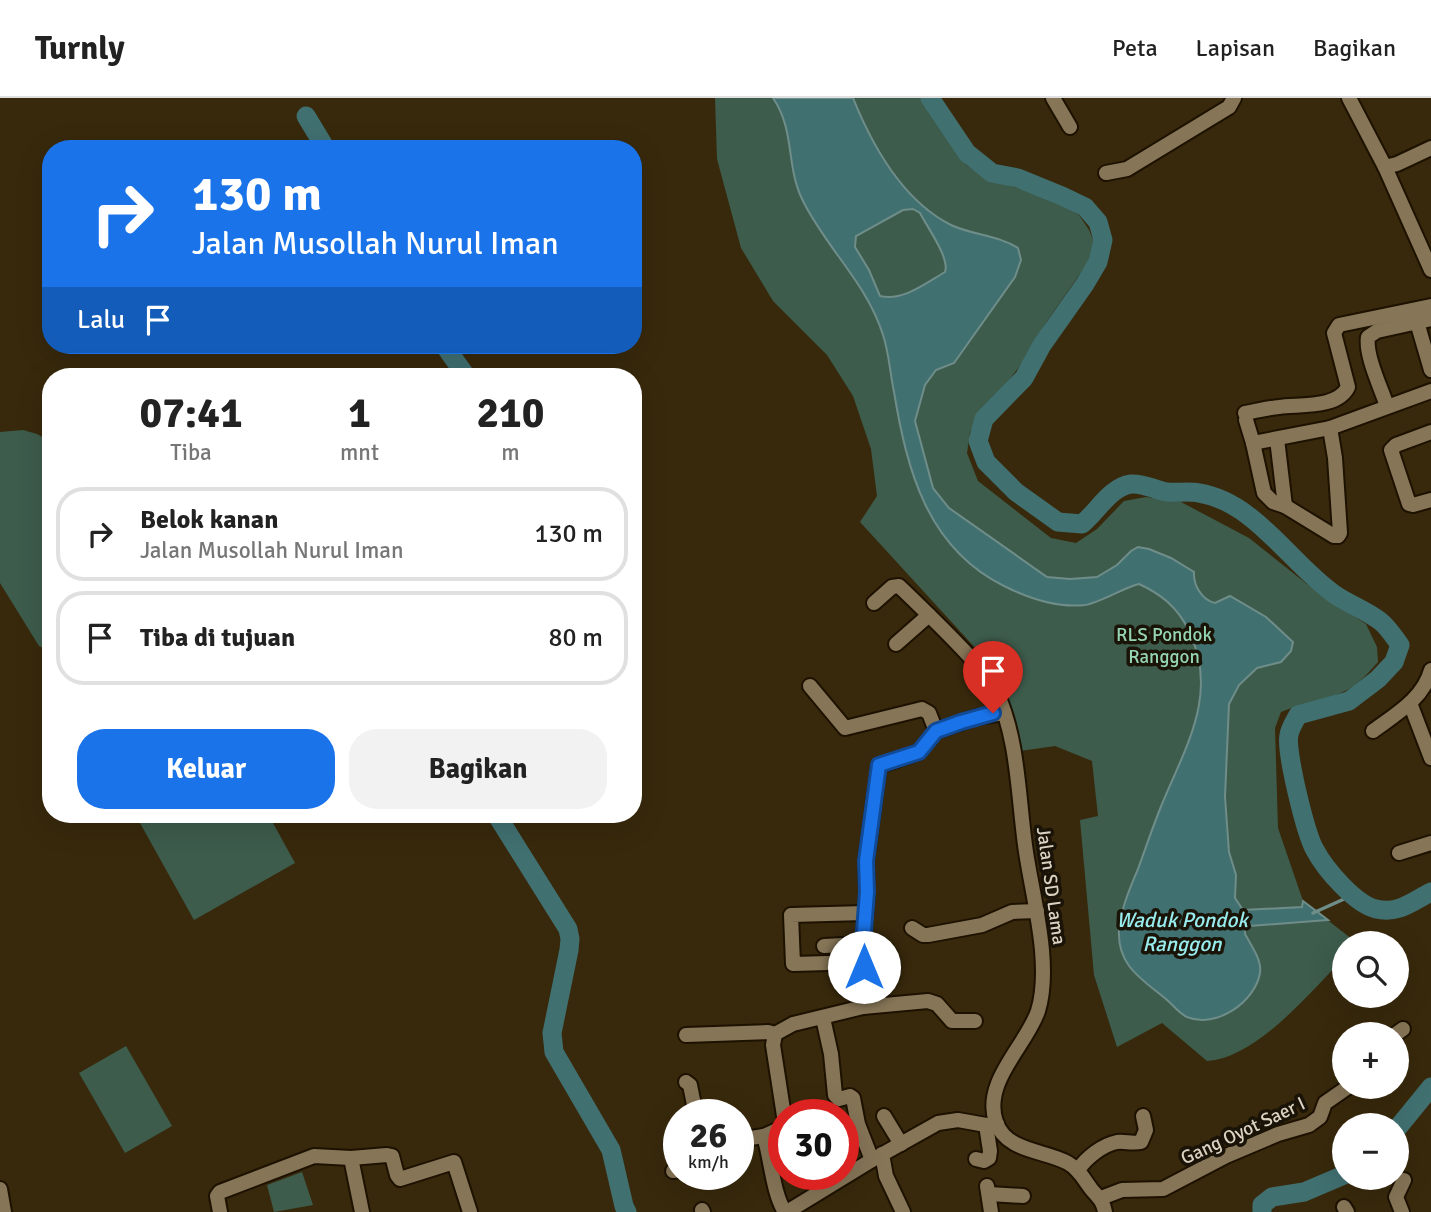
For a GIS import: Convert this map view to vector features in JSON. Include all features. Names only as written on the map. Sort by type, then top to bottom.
[{"type":"street","points":[[1053,98],[1070,127]]},
{"type":"street","points":[[1105,173],[1127,169],[1229,107],[1234,98]]},
{"type":"street","points":[[1349,98],[1385,166],[1431,270]]},
{"type":"street","points":[[1385,166],[1397,164],[1431,148]]},
{"type":"street","points":[[1329,428],[1335,458],[1340,533],[1338,536],[1273,502],[1264,493],[1246,417],[1280,407],[1325,402],[1345,393],[1348,387],[1334,333],[1339,325],[1431,306]]},
{"type":"street","points":[[1387,406],[1372,361],[1368,337],[1377,331],[1424,320],[1431,370]]},
{"type":"street","points":[[1253,443],[1329,428],[1431,391]]},
{"type":"street","points":[[1431,432],[1393,446],[1391,450],[1409,504],[1431,500]]},
{"type":"street","points":[[1277,439],[1285,506]]},
{"type":"street","name":"Jalan SD Lama","points":[[874,603],[892,587],[899,586],[929,615],[989,678],[1004,713],[1012,743],[1026,852],[1041,937],[1041,981],[1037,1011],[1010,1058],[993,1101],[989,1158],[984,1161],[976,1160]]},
{"type":"street","points":[[896,644],[929,615]]},
{"type":"street","points":[[1373,731],[1410,704],[1423,689],[1431,670]]},
{"type":"street","points":[[810,686],[833,716],[847,729],[898,713],[922,709],[929,713],[936,731]]},
{"type":"street","points":[[1410,704],[1431,758]]},
{"type":"street","points":[[864,1005],[866,861],[877,794],[877,769],[885,762],[919,752],[936,731],[977,717],[1004,713]]},
{"type":"street","points":[[1399,853],[1431,842]]},
{"type":"street","points":[[912,928],[928,934],[982,925],[1012,912],[1037,911]]},
{"type":"street","points":[[864,962],[793,964],[791,915],[865,913]]},
{"type":"street","points":[[824,946],[863,944]]},
{"type":"street","points":[[864,1005],[869,1009],[928,1001],[937,1004],[952,1021],[975,1021]]},
{"type":"street","points":[[686,1035],[775,1034],[793,1024],[864,1005]]},
{"type":"street","points":[[823,1018],[831,1054],[835,1095],[839,1099],[849,1096],[853,1098],[858,1124],[903,1212]]},
{"type":"street","points":[[775,1034],[774,1045],[782,1099]]},
{"type":"street","points":[[687,1083],[690,1085],[693,1099]]},
{"type":"street","name":"Gang Oyot Saer I","points":[[1103,1205],[1122,1190],[1163,1189],[1237,1151],[1308,1125],[1320,1117],[1325,1103],[1332,1098]]},
{"type":"street","points":[[884,1116],[901,1144]]},
{"type":"street","points":[[1078,1170],[1088,1158],[1116,1142],[1141,1142],[1146,1130],[1143,1116]]},
{"type":"street","points":[[764,1136],[781,1211],[811,1198],[877,1157],[948,1120],[991,1124],[1026,1149],[1066,1162],[1078,1170],[1103,1205]]},
{"type":"street","points":[[754,1138],[768,1134]]},
{"type":"street","points":[[220,1212],[217,1196],[225,1190],[314,1156],[351,1158],[391,1155],[400,1179],[454,1162],[470,1212]]},
{"type":"street","points":[[351,1158],[362,1212]]},
{"type":"street","points":[[0,1189],[4,1212]]},
{"type":"street","points":[[991,1212],[988,1190],[1023,1196]]},
{"type":"street","points":[[1400,1190],[1396,1198],[1402,1212]]},
{"type":"street","points":[[811,1198],[818,1212]]},
{"type":"green space","name":"RLS Pondok Ranggon","points":[[715,98],[923,98],[966,165],[987,178],[1054,200],[1079,215],[1095,244],[1089,261],[1047,321],[1025,359],[970,432],[967,453],[978,481],[1051,538],[1076,543],[1097,529],[1124,501],[1146,497],[1181,502],[1249,538],[1317,592],[1366,624],[1377,647],[1378,662],[1359,682],[1345,691],[1281,712],[1275,728],[1278,828],[1303,901],[1342,931],[1332,931],[1332,971],[1282,1021],[1245,1048],[1226,1057],[1207,1061],[1162,1023],[1117,1047],[1094,975],[1080,820],[1098,816],[1092,761],[1055,746],[1020,751],[1017,725],[1001,676],[860,522],[877,496],[871,449],[853,396],[827,355],[773,301],[741,248],[717,159]]},
{"type":"green space","points":[[23,430],[42,437],[42,648],[0,583],[0,432]]},
{"type":"green space","points":[[140,823],[273,823],[295,863],[194,920]]},
{"type":"green space","points":[[126,1046],[172,1126],[125,1153],[79,1073]]},
{"type":"green space","points":[[302,1172],[313,1205],[274,1212],[267,1185]]},
{"type":"water","name":"Waduk Pondok Ranggon","points":[[773,98],[853,98],[880,153],[918,202],[951,225],[1002,240],[1018,248],[1021,260],[1015,277],[954,363],[936,370],[925,385],[915,421],[933,488],[949,508],[1047,577],[1097,577],[1117,565],[1138,547],[1149,549],[1194,572],[1197,587],[1206,599],[1215,603],[1230,596],[1266,617],[1293,642],[1291,651],[1281,662],[1257,668],[1239,685],[1229,704],[1225,797],[1229,852],[1236,875],[1235,898],[1243,910],[1302,907],[1303,901],[1328,920],[1249,926],[1245,929],[1258,958],[1260,973],[1251,994],[1222,1016],[1198,1020],[1182,1014],[1133,971],[1119,942],[1120,922],[1126,898],[1196,718],[1201,675],[1197,652],[1188,629],[1168,602],[1139,584],[1085,605],[1054,603],[1004,586],[978,570],[956,551],[925,504],[914,478],[899,421],[885,342],[876,316],[802,199],[780,110]],"holes":[[[913,209],[920,213],[941,251],[946,266],[945,272],[905,294],[880,296],[855,247],[856,236],[903,210]]]},
{"type":"waterway","points":[[930,98],[967,153],[992,173],[1018,178],[1085,207],[1098,222],[1103,240],[1098,262],[1042,345],[1024,378],[984,419],[978,441],[986,462],[1016,492],[1058,522],[1082,524],[1110,495],[1131,484],[1167,492],[1199,493],[1219,499],[1238,508],[1255,521],[1334,594],[1383,623],[1400,645],[1394,662],[1378,679],[1349,701],[1298,715],[1289,735],[1293,774],[1315,850],[1333,876],[1350,893],[1368,906],[1391,910],[1431,892]]},
{"type":"waterway","points":[[306,116],[321,140]]},
{"type":"waterway","points":[[450,354],[460,368]]},
{"type":"waterway","points":[[502,823],[568,929],[569,950],[552,1033],[554,1052],[611,1150],[627,1212]]},
{"type":"waterway","points":[[1313,913],[1353,895]]},
{"type":"waterway","points":[[1409,1114],[1431,1087]]},
{"type":"waterway","points":[[1262,1212],[1262,1205],[1272,1197],[1304,1192],[1332,1180]]},
{"type":"route","points":[[864,967],[867,843],[877,794],[879,765],[919,752],[936,731],[993,713]]}]
